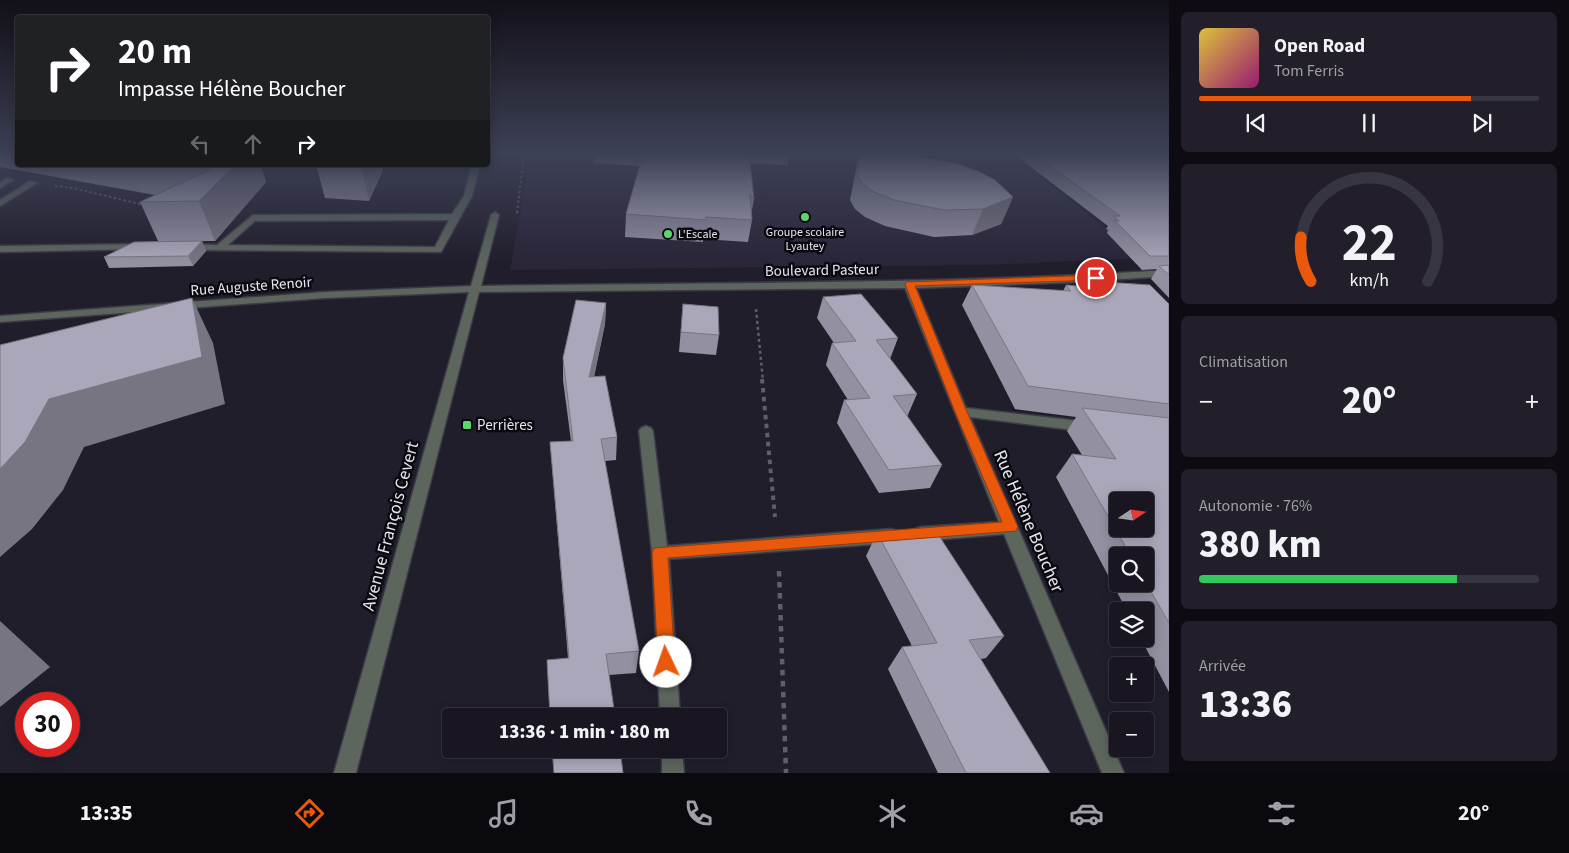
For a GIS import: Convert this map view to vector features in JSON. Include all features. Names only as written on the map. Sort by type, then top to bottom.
[{"type":"street","points":[[0,204],[21,190]]},
{"type":"street","points":[[173,247],[221,246],[438,250],[470,190]]},
{"type":"street","name":"Avenue François Cevert","points":[[345,773],[495,215]]},
{"type":"street","points":[[221,246],[253,218],[455,217]]},
{"type":"street","points":[[0,249],[154,247]]},
{"type":"street","name":"Boulevard Pasteur","points":[[475,290],[909,284],[1063,280],[1169,273]]},
{"type":"street","name":"Rue Hélène Boucher","points":[[909,284],[1113,773]]},
{"type":"street","name":"Rue Auguste Renoir","points":[[0,319],[366,293],[475,290]]},
{"type":"street","points":[[961,412],[1100,428]]},
{"type":"street","points":[[646,431],[660,553],[670,708]]},
{"type":"street","points":[[660,553],[1011,527]]},
{"type":"street","points":[[672,758],[673,773]]},
{"type":"path","points":[[81,190],[144,206]]},
{"type":"path","points":[[495,215],[517,215],[520,190]]},
{"type":"shaded area","name":"Groupe scolaire Lyautey","points":[[524,190],[1058,190],[1144,258],[986,265],[510,270]]},
{"type":"building","points":[[166,190],[210,190],[199,201],[140,202]]},
{"type":"building","points":[[633,190],[753,190],[754,199],[750,194],[752,220],[706,217],[706,220],[626,214]]},
{"type":"building","points":[[1006,190],[1013,197],[983,209],[944,210],[894,200],[872,191]]},
{"type":"building","points":[[1084,190],[1169,190],[1169,256],[1150,256],[1114,220],[1119,221],[1113,216],[1120,216]]},
{"type":"building","points":[[202,241],[188,256],[104,257],[134,242]]},
{"type":"building","points":[[1169,265],[1169,275],[1159,266]]},
{"type":"building","points":[[1105,282],[1150,285],[1169,304],[1169,404],[1028,386],[972,285],[1071,291],[1066,285],[1112,289]]},
{"type":"building","points":[[861,294],[898,338],[876,340],[917,394],[893,396],[942,465],[889,470],[844,400],[870,398],[832,343],[856,341],[823,297]]},
{"type":"building","points":[[192,298],[202,357],[49,399],[25,442],[0,469],[0,345]]},
{"type":"building","points":[[576,300],[606,303],[589,377],[605,376],[617,437],[601,439],[639,651],[606,654],[614,708],[550,708],[547,660],[569,658],[550,442],[573,441],[563,358]]},
{"type":"building","points":[[683,304],[718,307],[719,335],[681,332]]},
{"type":"building","points":[[1082,408],[1169,418],[1169,623],[1151,592],[1154,592],[1154,547],[1126,547],[1121,538],[1154,538],[1154,492],[1109,492],[1109,518],[1072,454],[1116,459]]},
{"type":"building","points":[[934,528],[1004,636],[969,640],[1050,773],[966,773],[902,647],[937,643],[877,533]]},
{"type":"building","points":[[553,758],[621,758],[623,773],[554,773]]},
{"type":"place","name":"Groupe scolaire Lyautey","points":[[805,217]]},
{"type":"place","name":"L'Escale","points":[[668,234]]},
{"type":"place","name":"Perrières","points":[[467,425]]},
{"type":"route","points":[[666,662],[660,553],[1011,527],[961,412],[920,307],[909,284],[1096,278]]}]
